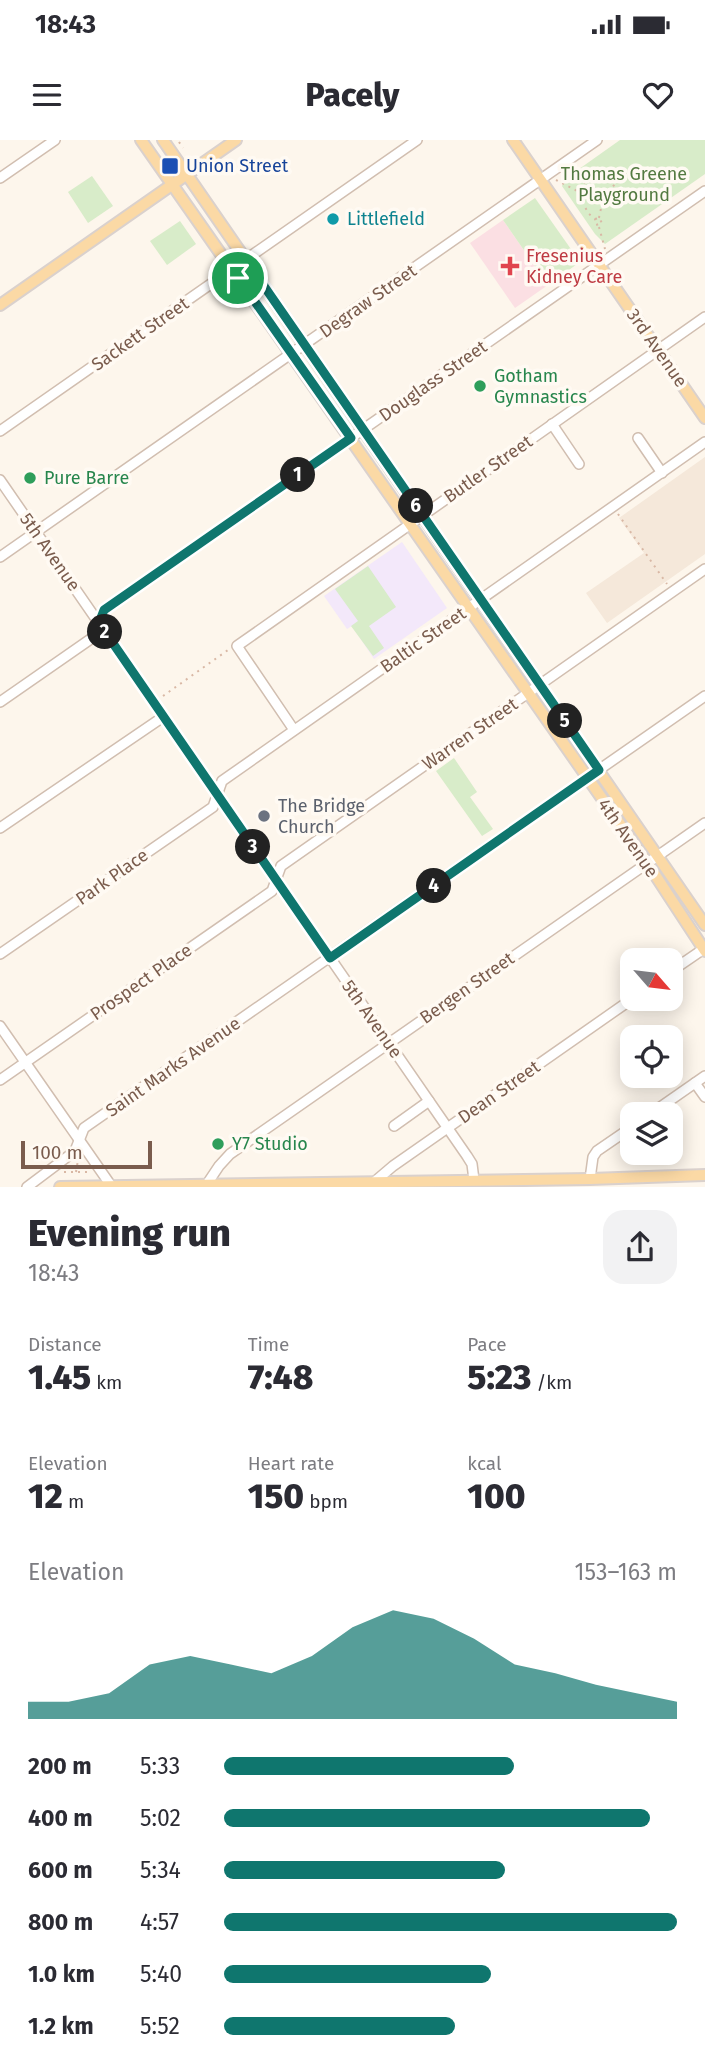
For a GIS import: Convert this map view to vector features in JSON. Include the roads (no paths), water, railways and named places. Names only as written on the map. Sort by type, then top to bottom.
[{"type":"main road","name":"4th Avenue","points":[[141,140],[705,949]]},
{"type":"main road","name":"4th Avenue","points":[[163,140],[705,925]]},
{"type":"main road","points":[[0,305],[236,140]]},
{"type":"main road","name":"3rd Avenue","points":[[513,140],[705,418]]},
{"type":"main road","points":[[60,1187],[372,1184],[705,1175]]},
{"type":"street","points":[[0,178],[55,140]]},
{"type":"street","name":"Sackett Street","points":[[0,431],[417,140]]},
{"type":"street","name":"Degraw Street","points":[[0,557],[597,140]]},
{"type":"street","name":"Douglass Street","points":[[0,702],[95,636],[104,610],[705,191]]},
{"type":"street","name":"Butler Street","points":[[294,730],[233,648],[705,317]]},
{"type":"street","points":[[552,424],[579,464]]},
{"type":"street","points":[[638,438],[662,473]]},
{"type":"street","name":"Baltic Street","points":[[217,794],[222,781],[705,442]]},
{"type":"street","name":"5th Avenue","points":[[0,481],[472,1164],[474,1180]]},
{"type":"street","name":"Warren Street","points":[[276,879],[281,866],[705,569]]},
{"type":"street","name":"Saint Marks Avenue","points":[[27,1187],[75,1150],[85,1128],[705,696]]},
{"type":"street","points":[[0,828],[163,717]]},
{"type":"street","name":"Park Place","points":[[0,954],[213,807],[217,794]]},
{"type":"street","name":"Bergen Street","points":[[206,1186],[230,1154],[705,823]]},
{"type":"street","name":"Prospect Place","points":[[0,1080],[272,891],[276,879]]},
{"type":"street","points":[[683,963],[705,949]]},
{"type":"street","name":"Dean Street","points":[[372,1184],[447,1128],[620,1007]]},
{"type":"street","points":[[0,1026],[112,1187]]},
{"type":"street","points":[[668,1102],[705,1076]]},
{"type":"street","points":[[695,1083],[705,1097]]},
{"type":"street","points":[[394,1126],[429,1101]]},
{"type":"street","points":[[590,1179],[593,1157],[597,1151],[620,1135]]},
{"type":"place","name":"Union Street","points":[[170,166]]},
{"type":"place","name":"Littlefield","points":[[333,219]]},
{"type":"place","name":"Fresenius Kidney Care","points":[[510,266]]},
{"type":"place","name":"Gotham Gymnastics","points":[[480,386]]},
{"type":"place","name":"Pure Barre","points":[[30,478]]},
{"type":"place","name":"The Bridge Church","points":[[264,816]]},
{"type":"place","name":"Y7 Studio","points":[[218,1144]]},
{"type":"park label","name":"Thomas Greene Playground","points":[[624,184]]}]
